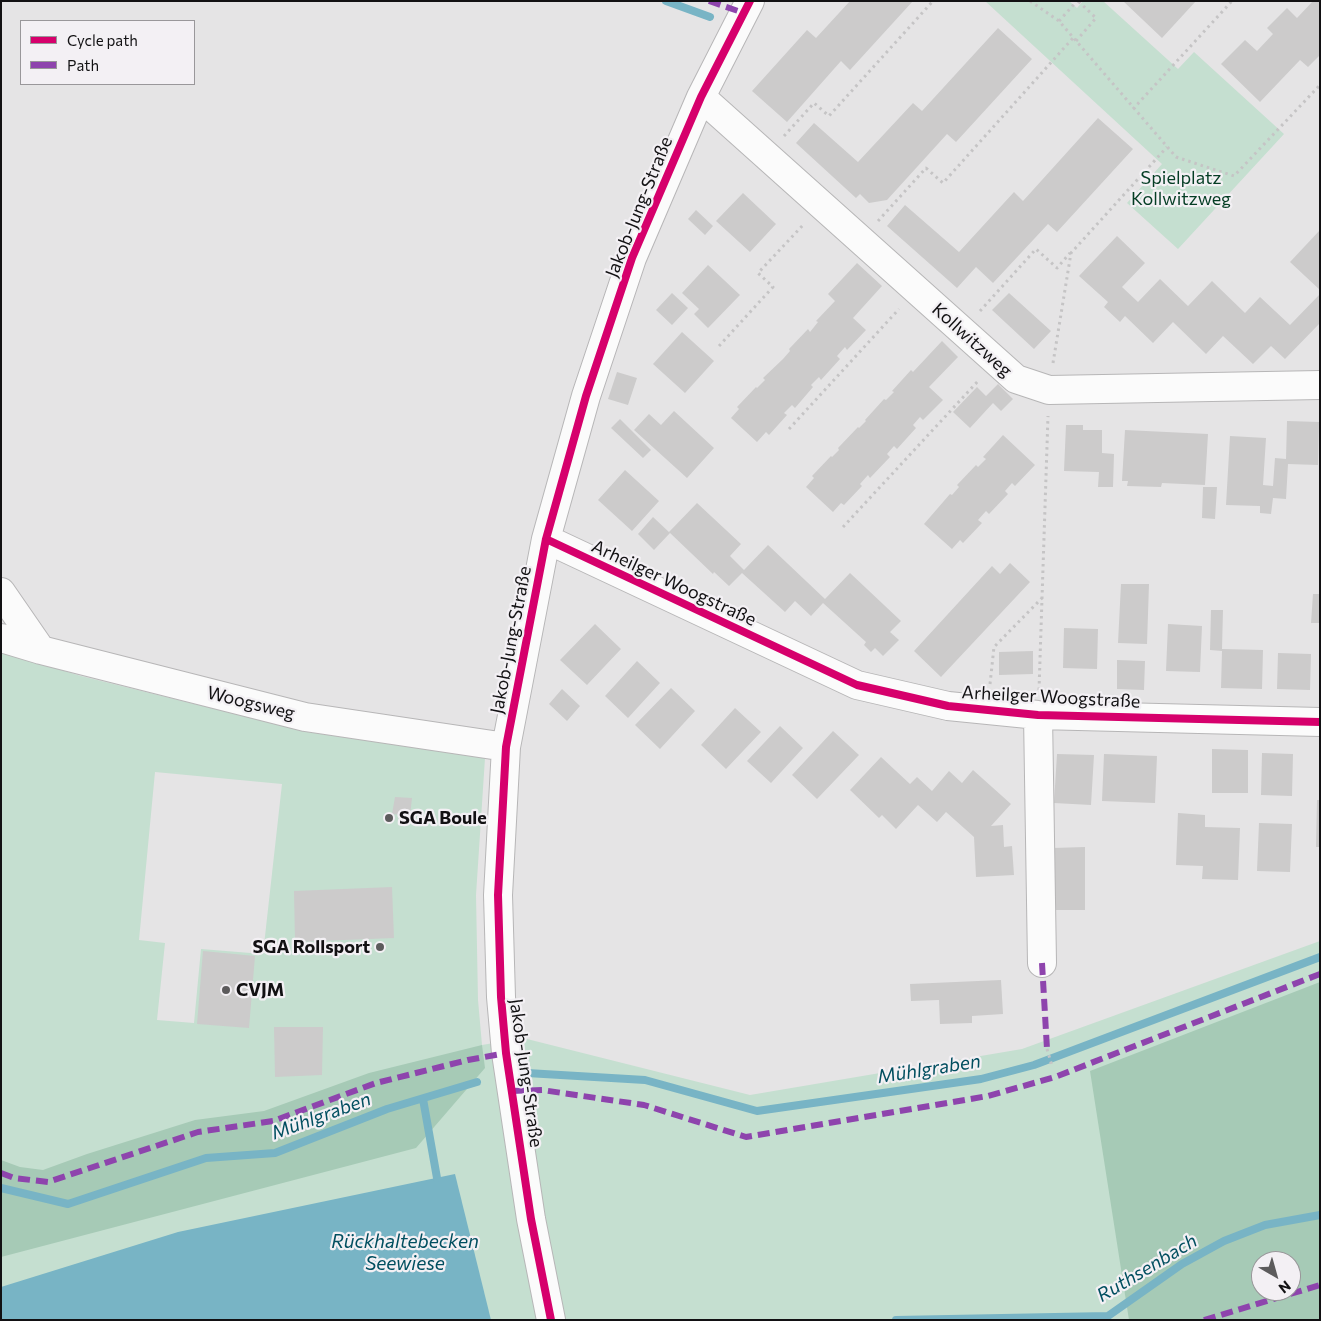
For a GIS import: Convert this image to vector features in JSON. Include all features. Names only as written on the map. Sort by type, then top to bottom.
[{"type":"street","name":"Jakob-Jung-Straße","points":[[551,1320],[530,1209],[506,1053],[501,997],[498,895],[506,747],[546,539],[586,396],[632,258],[701,97],[750,1]]},
{"type":"street","name":"Kollwitzweg","points":[[701,97],[1016,379],[1049,390],[1320,385]]},
{"type":"street","name":"Arheilger Woogstraße","points":[[546,539],[856,685],[948,706],[1038,715],[1320,722]]},
{"type":"street","points":[[1,592],[41,650]]},
{"type":"street","name":"Woogsweg","points":[[1,638],[41,650],[305,717],[506,747]]},
{"type":"street","name":"Arheilger Woogstraße","points":[[1038,715],[1042,963]]},
{"type":"path","points":[[767,155],[814,103],[829,116],[933,1]]},
{"type":"path","points":[[1030,1],[1059,21],[1176,157],[1234,176],[1320,84]]},
{"type":"path","points":[[861,240],[926,168],[943,183],[1096,18],[1078,1],[1059,21]]},
{"type":"path","points":[[1133,109],[1232,1]]},
{"type":"path","points":[[719,346],[773,287],[758,273],[821,205]]},
{"type":"path","points":[[962,331],[1036,249],[1057,268],[1071,253]]},
{"type":"path","points":[[789,428],[916,290]]},
{"type":"path","points":[[843,527],[996,361]]},
{"type":"path","points":[[988,710],[994,647],[1042,598]]},
{"type":"path","points":[[1046,1049],[1052,1066]]},
{"type":"green space","name":"Spielplatz Kollwitzweg","points":[[985,1],[1069,1],[1077,8],[1083,1],[1103,1],[1178,69],[1194,52],[1284,134],[1178,249],[1127,203],[1162,164]]},
{"type":"green space","points":[[1,652],[81,676],[308,732],[485,758],[476,895],[478,1000],[482,1045],[523,1038],[750,1095],[1022,1049],[1320,941],[1320,1320],[1,1320]],"holes":[[[155,772],[282,784],[263,954],[201,949],[194,1023],[157,1020],[165,943],[139,940]]]},
{"type":"green space","points":[[1320,982],[1320,1320],[1129,1320],[1090,1071]]},
{"type":"green space","points":[[482,1045],[485,1068],[416,1148],[1,1257],[1,1160],[20,1167],[43,1170],[195,1120],[264,1111],[369,1073]]},
{"type":"water","name":"Rückhaltebecken Seewiese","points":[[455,1174],[491,1320],[1,1320],[1,1287],[178,1232]]},
{"type":"building","points":[[850,1],[913,1],[850,70],[841,61],[787,122],[752,91],[807,30],[816,38]]},
{"type":"building","points":[[1123,1],[1196,1],[1162,38]]},
{"type":"building","points":[[1313,1],[1320,1],[1320,55],[1308,67],[1300,60],[1260,102],[1221,64],[1245,40],[1257,51],[1273,34],[1267,28],[1287,8],[1297,18]]},
{"type":"building","points":[[998,28],[1032,59],[956,142],[947,134],[887,200],[869,203],[860,194],[856,198],[796,143],[814,123],[858,162],[913,103],[922,111]]},
{"type":"building","points":[[1098,118],[1133,149],[1057,232],[1048,224],[993,283],[976,267],[957,288],[887,226],[905,205],[959,252],[1014,192],[1023,201]]},
{"type":"building","points":[[743,193],[776,224],[750,252],[716,221]]},
{"type":"building","points":[[696,210],[713,226],[705,235],[688,219]]},
{"type":"building","points":[[1320,230],[1320,290],[1290,262]]},
{"type":"building","points":[[1117,236],[1145,263],[1122,287],[1138,302],[1160,279],[1188,306],[1212,281],[1245,313],[1260,297],[1290,325],[1320,294],[1320,323],[1285,359],[1271,346],[1253,364],[1223,336],[1206,354],[1173,322],[1153,343],[1125,316],[1120,322],[1104,307],[1108,302],[1079,276]]},
{"type":"building","points":[[857,263],[882,286],[853,318],[866,330],[847,350],[845,347],[837,356],[840,359],[821,380],[819,377],[811,385],[813,387],[795,408],[792,405],[784,413],[787,415],[769,435],[766,432],[757,442],[731,418],[739,409],[737,407],[765,380],[763,378],[783,359],[790,351],[789,349],[808,329],[810,332],[818,322],[816,321],[835,301],[828,294]]},
{"type":"building","points":[[708,265],[740,295],[708,328],[694,314],[699,309],[682,293]]},
{"type":"building","points":[[672,293],[688,308],[672,325],[656,310]]},
{"type":"building","points":[[1009,293],[1051,331],[1034,349],[992,310]]},
{"type":"building","points":[[682,332],[714,361],[685,393],[653,364]]},
{"type":"building","points":[[942,341],[958,357],[929,387],[943,400],[923,420],[920,417],[913,425],[916,428],[897,449],[894,446],[887,454],[890,457],[870,478],[868,475],[860,484],[862,486],[844,505],[841,503],[833,512],[806,487],[814,478],[812,476],[839,450],[838,448],[866,421],[884,399],[886,400],[894,392],[892,391],[911,370],[913,372]]},
{"type":"building","points":[[617,372],[637,378],[628,405],[608,399]]},
{"type":"building","points":[[998,384],[1013,399],[1001,411],[993,403],[970,428],[953,412],[977,387],[986,396]]},
{"type":"building","points":[[674,411],[714,448],[687,478],[634,430],[649,414],[661,425]]},
{"type":"building","points":[[620,419],[651,450],[643,458],[611,428]]},
{"type":"building","points":[[1287,421],[1319,422],[1318,465],[1288,464],[1286,499],[1273,498],[1271,514],[1260,513],[1260,506],[1226,505],[1230,436],[1266,438],[1263,485],[1273,486],[1275,458],[1286,459]]},
{"type":"building","points":[[1066,425],[1083,425],[1083,430],[1102,430],[1102,453],[1114,454],[1113,487],[1098,487],[1099,472],[1064,471]]},
{"type":"building","points":[[1125,430],[1208,434],[1205,485],[1162,483],[1161,487],[1127,486],[1128,481],[1122,481]]},
{"type":"building","points":[[1003,435],[1035,465],[1015,486],[1012,483],[1005,491],[1008,494],[989,514],[986,511],[978,520],[982,523],[963,543],[960,540],[952,549],[924,524],[950,494],[952,495],[959,487],[957,485],[976,465],[978,467],[986,459],[983,457]]},
{"type":"building","points":[[625,470],[659,501],[632,531],[598,500]]},
{"type":"building","points":[[1203,487],[1217,487],[1215,519],[1202,518]]},
{"type":"building","points":[[697,503],[741,544],[730,556],[744,570],[768,545],[825,599],[850,573],[901,621],[890,632],[899,640],[883,656],[875,648],[871,652],[864,645],[866,642],[823,603],[811,616],[795,601],[785,612],[742,573],[729,586],[714,572],[713,574],[669,532]]},
{"type":"building","points":[[653,517],[670,533],[654,550],[638,534]]},
{"type":"building","points":[[1010,563],[1030,582],[941,677],[914,651],[992,566],[1000,574]]},
{"type":"building","points":[[1121,584],[1149,584],[1147,644],[1118,643]]},
{"type":"building","points":[[1313,594],[1320,594],[1320,623],[1311,623]]},
{"type":"building","points":[[1211,610],[1223,610],[1222,649],[1263,650],[1262,689],[1221,688],[1222,651],[1210,650]]},
{"type":"building","points":[[595,624],[621,649],[587,685],[560,660]]},
{"type":"building","points":[[1168,624],[1202,626],[1200,672],[1166,671]]},
{"type":"building","points":[[1064,628],[1098,629],[1097,669],[1063,668]]},
{"type":"building","points":[[1033,651],[1033,674],[999,675],[999,652]]},
{"type":"building","points":[[1278,653],[1311,654],[1310,690],[1277,689]]},
{"type":"building","points":[[1117,660],[1145,661],[1144,690],[1117,689]]},
{"type":"building","points":[[637,661],[660,683],[628,718],[605,696]]},
{"type":"building","points":[[671,688],[695,711],[660,749],[635,725]]},
{"type":"building","points":[[562,689],[580,706],[567,721],[549,704]]},
{"type":"building","points":[[735,708],[761,732],[726,769],[701,745]]},
{"type":"building","points":[[780,726],[803,748],[771,783],[747,761]]},
{"type":"building","points":[[833,731],[859,755],[817,799],[792,775]]},
{"type":"building","points":[[1212,749],[1248,750],[1248,793],[1212,793]]},
{"type":"building","points":[[1262,753],[1293,754],[1292,796],[1261,795]]},
{"type":"building","points":[[1057,754],[1094,755],[1091,805],[1054,803]]},
{"type":"building","points":[[1104,754],[1157,756],[1155,803],[1102,801]]},
{"type":"building","points":[[881,757],[910,784],[917,777],[932,791],[949,771],[962,783],[973,770],[1011,804],[991,826],[1003,825],[1004,847],[1012,846],[1014,875],[976,877],[974,837],[946,812],[937,822],[918,805],[896,829],[882,815],[879,818],[850,790]]},
{"type":"building","points":[[395,797],[412,798],[410,816],[392,814]]},
{"type":"building","points":[[1317,800],[1320,800],[1320,847],[1316,847]]},
{"type":"building","points":[[1178,813],[1205,815],[1205,827],[1240,828],[1238,880],[1202,879],[1203,866],[1176,865]]},
{"type":"building","points":[[1259,823],[1292,824],[1290,872],[1257,871]]},
{"type":"building","points":[[1085,847],[1085,910],[1054,910],[1053,848]]},
{"type":"building","name":"SGA Rollsport","points":[[392,887],[394,938],[295,942],[294,891]]},
{"type":"building","name":"CVJM","points":[[203,951],[255,956],[249,1028],[197,1024]]},
{"type":"building","points":[[1001,980],[1003,1014],[972,1016],[972,1023],[940,1024],[939,1000],[911,1001],[910,984]]},
{"type":"building","points":[[274,1027],[323,1027],[322,1075],[275,1077]]},
{"type":"waterway","points":[[666,1],[710,17]]},
{"type":"waterway","name":"Mühlgraben","points":[[527,1073],[645,1080],[757,1111],[981,1079],[1034,1065],[1320,957]]},
{"type":"waterway","name":"Mühlgraben","points":[[1,1188],[68,1204],[206,1158],[275,1153],[387,1109],[477,1082]]},
{"type":"waterway","points":[[423,1099],[437,1178]]},
{"type":"waterway","name":"Ruthsenbach","points":[[896,1320],[1108,1316],[1182,1264],[1224,1241],[1265,1225],[1320,1215]]},
{"type":"marked path","points":[[709,1],[744,13]]},
{"type":"marked path","points":[[1042,963],[1047,1049]]},
{"type":"marked path","points":[[512,1091],[542,1090],[644,1105],[746,1137],[988,1096],[1055,1077],[1320,974]]},
{"type":"marked path","points":[[1,1173],[14,1178],[48,1182],[198,1132],[273,1121],[376,1083],[468,1060],[506,1053]]},
{"type":"marked path","points":[[1204,1320],[1320,1285]]},
{"type":"cycle path","points":[[551,1320],[531,1219],[506,1053],[501,997],[498,895],[506,747],[546,539],[586,396],[632,258],[701,97],[750,1]]},
{"type":"cycle path","points":[[546,539],[857,685],[948,706],[1038,715],[1320,722]]},
{"type":"place","name":"SGA Boule","points":[[389,818]]},
{"type":"place","name":"SGA Rollsport","points":[[380,947]]},
{"type":"place","name":"CVJM","points":[[226,990]]}]
